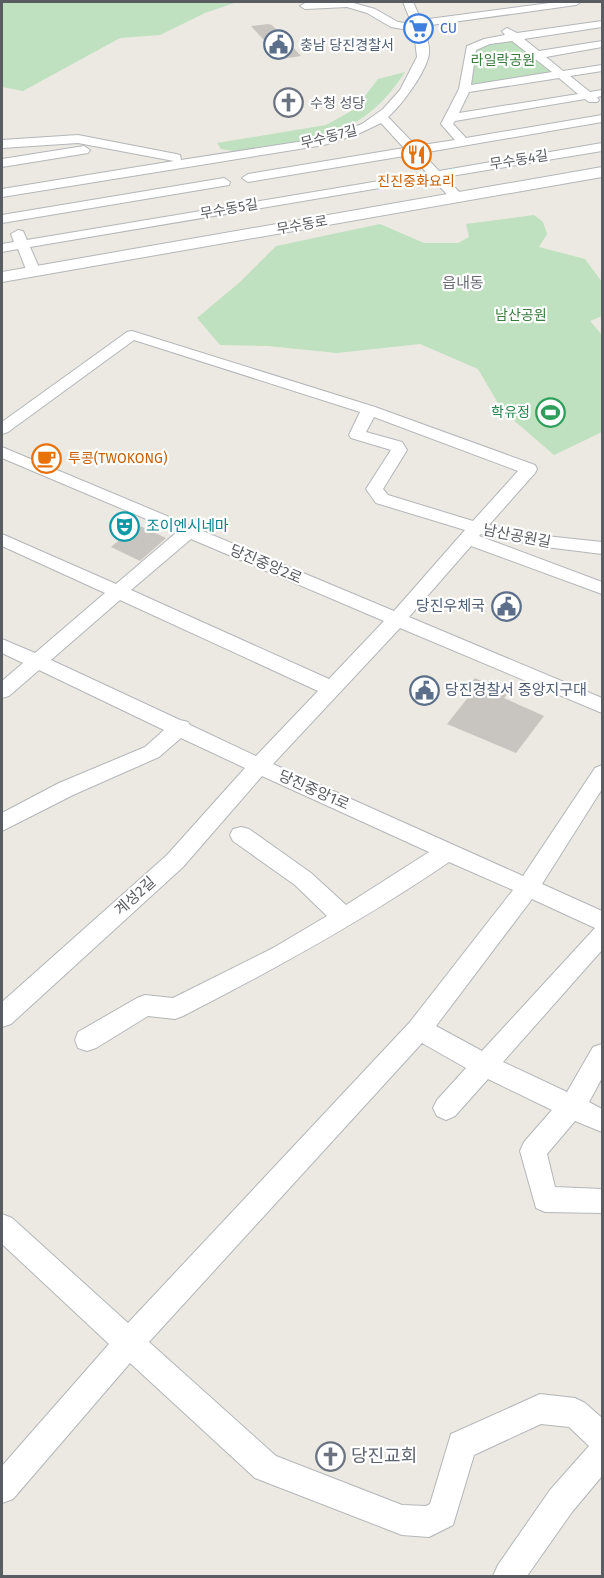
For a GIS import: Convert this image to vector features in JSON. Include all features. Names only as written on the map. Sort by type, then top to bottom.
[{"type":"street","name":"무수동7길","points":[[2,195],[324,141],[354,132],[383,118],[409,85],[423,54],[418,26],[408,2]]},
{"type":"street","points":[[306,6],[347,4],[371,11],[395,26],[418,26],[576,2]]},
{"type":"street","points":[[486,14],[603,108]]},
{"type":"street","points":[[463,142],[447,124],[465,89],[471,48],[482,42],[603,24]]},
{"type":"street","points":[[536,54],[603,44]]},
{"type":"street","points":[[465,89],[603,68]]},
{"type":"street","points":[[451,118],[603,93]]},
{"type":"street","points":[[383,118],[457,197]]},
{"type":"street","name":"무수동4길","points":[[414,150],[603,119]]},
{"type":"street","name":"무수동7길","points":[[2,144],[78,139],[107,146],[201,160]]},
{"type":"street","name":"무수동7길","points":[[2,163],[107,146]]},
{"type":"street","name":"무수동4길","points":[[436,173],[603,147]]},
{"type":"street","name":"무수동5길","points":[[257,190],[414,150]]},
{"type":"street","points":[[231,155],[257,190]]},
{"type":"street","points":[[201,160],[233,194]]},
{"type":"street","name":"무수동로","points":[[2,277],[603,172]]},
{"type":"street","name":"무수동5길","points":[[2,248],[23,245],[233,194],[436,173]]},
{"type":"street","points":[[6,218],[233,194]]},
{"type":"street","points":[[2,195],[6,218],[23,245],[34,272]]},
{"type":"street","points":[[2,429],[132,335],[369,410],[357,435],[396,445],[399,450],[374,489],[382,499],[603,588]]},
{"type":"street","points":[[70,381],[96,383]]},
{"type":"street","name":"남산공원길","points":[[369,410],[529,469],[471,533]]},
{"type":"street","name":"당진중앙2로","points":[[2,452],[603,706]]},
{"type":"street","points":[[2,691],[188,532]]},
{"type":"street","points":[[582,547],[603,532]]},
{"type":"street","points":[[259,766],[397,619],[471,533]]},
{"type":"street","name":"남산공원길","points":[[471,533],[603,548]]},
{"type":"street","points":[[2,539],[332,689]]},
{"type":"street","name":"당진중앙1로","points":[[2,645],[181,727],[259,766],[603,921]]},
{"type":"street","points":[[2,823],[66,789],[152,752],[181,727]]},
{"type":"street","name":"계성2길","points":[[2,1017],[175,861],[259,766]]},
{"type":"street","points":[[2,1488],[129,1343],[419,1029],[528,886],[603,773]]},
{"type":"street","points":[[241,835],[303,879],[344,918]]},
{"type":"street","points":[[87,1040],[145,1005],[175,1009],[281,955],[344,918],[448,851]]},
{"type":"street","points":[[446,1108],[603,935]]},
{"type":"street","points":[[419,1029],[484,1065],[603,1120]]},
{"type":"street","points":[[603,1055],[573,1105],[533,1151],[545,1199],[603,1201]]},
{"type":"street","points":[[2,1227],[266,1467],[402,1520],[429,1522],[442,1514],[462,1445],[540,1409],[575,1413],[603,1437]]},
{"type":"street","points":[[509,1576],[561,1501],[603,1454]]},
{"type":"green space","points":[[2,2],[237,2],[205,13],[160,35],[120,38],[23,91],[2,87]]},
{"type":"green space","name":"라일락공원","points":[[513,40],[552,72],[469,87],[472,48],[479,44]]},
{"type":"green space","points":[[405,72],[388,95],[369,113],[330,134],[286,144],[234,151],[221,149],[217,143],[326,125],[355,109],[378,79]]},
{"type":"green space","name":"남산공원","points":[[534,215],[543,222],[547,234],[539,247],[585,259],[602,282],[602,316],[590,321],[602,335],[602,432],[554,455],[502,410],[478,369],[420,344],[337,353],[268,346],[220,345],[197,318],[240,282],[276,246],[380,224],[424,243],[458,243],[469,237],[466,224]]},
{"type":"building","name":"충남 당진경찰서","points":[[272,25],[301,56],[281,59],[251,26]]},
{"type":"building","points":[[138,525],[166,538],[140,561],[111,547]]},
{"type":"building","points":[[475,678],[508,693],[504,698],[544,716],[516,753],[447,724],[470,695],[463,692]]},
{"type":"place","name":"CU","points":[[419,28]]},
{"type":"place","name":"충남 당진경찰서","points":[[279,45]]},
{"type":"place","name":"수청 성당","points":[[289,103]]},
{"type":"place","name":"진진중화요리","points":[[416,154]]},
{"type":"place","name":"학유정","points":[[551,412]]},
{"type":"place","name":"투콩(TWOKONG)","points":[[47,458]]},
{"type":"place","name":"조이엔시네마","points":[[125,526]]},
{"type":"place","name":"당진우체국","points":[[506,606]]},
{"type":"place","name":"당진경찰서 중앙지구대","points":[[424,690]]},
{"type":"place","name":"당진교회","points":[[330,1456]]},
{"type":"district","name":"읍내동","points":[[463,283]]}]
